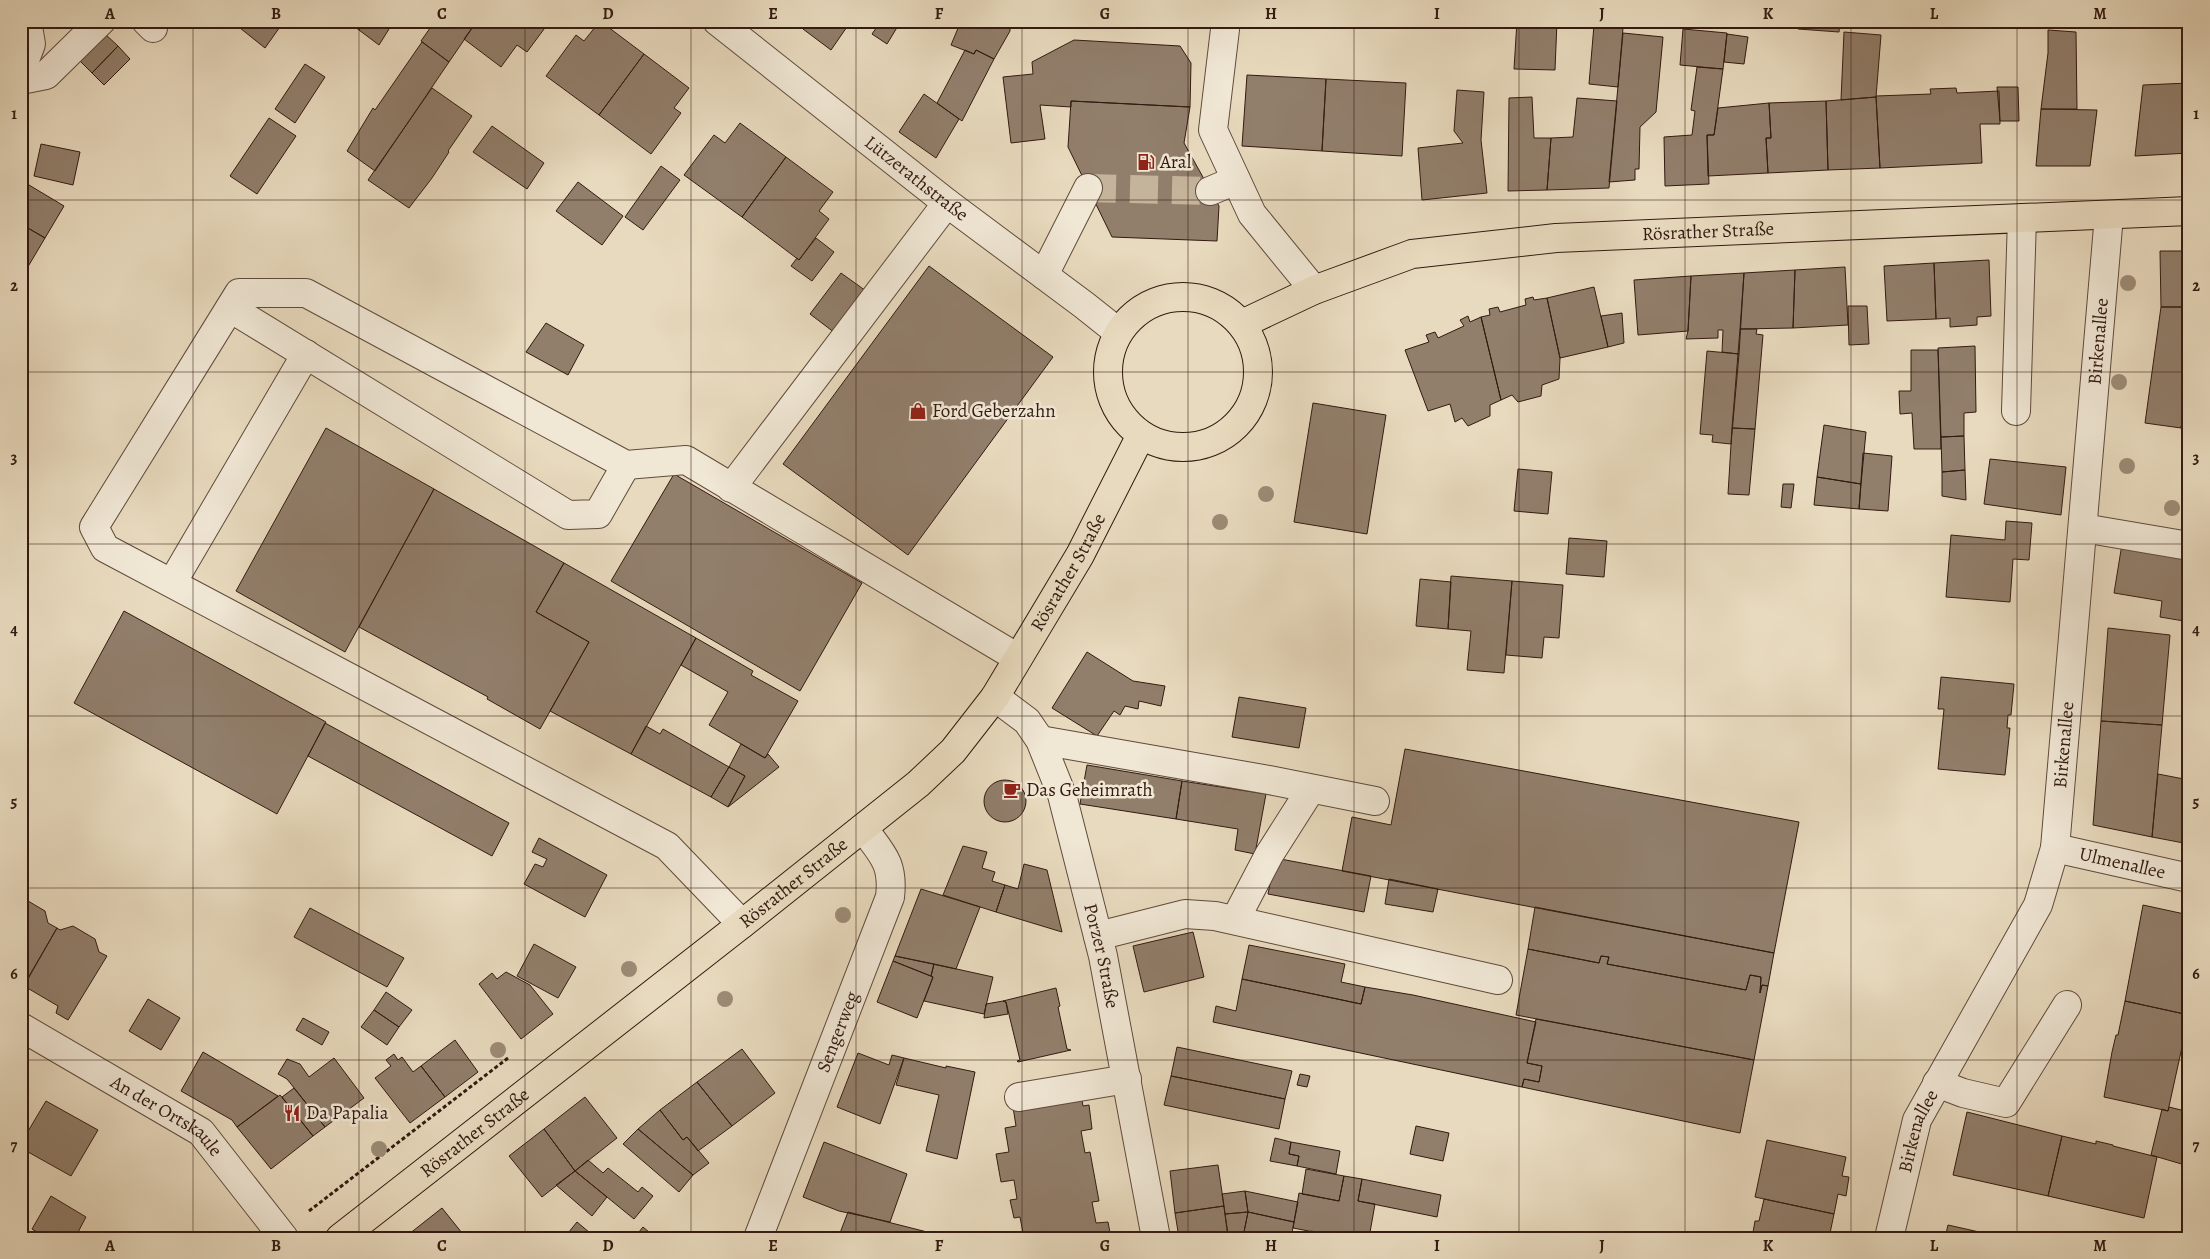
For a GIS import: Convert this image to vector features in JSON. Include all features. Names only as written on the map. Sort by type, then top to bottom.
[{"type":"main road","name":"Rösrather Straße","points":[[1242,324],[1314,290],[1412,254],[1556,238],[2189,211]]},
{"type":"main road","points":[[1178,296],[1202,298],[1224,308],[1242,324],[1254,345],[1258,368],[1256,392],[1246,413],[1230,431],[1210,443],[1186,447],[1163,445],[1141,435],[1124,419],[1112,400],[1107,377],[1109,354],[1118,332],[1133,314],[1154,301],[1178,296]]},
{"type":"main road","name":"Rösrather Straße","points":[[340,1238],[863,828],[918,784],[953,751],[996,696],[1080,555],[1141,435]]},
{"type":"street","points":[[21,71],[31,44],[27,21]]},
{"type":"street","points":[[21,80],[46,76],[101,21]]},
{"type":"street","name":"Lützerathstraße","points":[[717,21],[947,203],[1118,332]]},
{"type":"street","points":[[1226,21],[1213,130],[1252,214],[1314,290]]},
{"type":"street","points":[[1210,191],[1236,180]]},
{"type":"street","points":[[1044,275],[1088,188]]},
{"type":"street","points":[[731,488],[947,203]]},
{"type":"street","name":"Birkenallee","points":[[1889,1238],[1916,1120],[2038,906],[2055,848],[2110,215]]},
{"type":"street","points":[[2016,411],[2022,218]]},
{"type":"street","points":[[742,924],[667,846],[105,548],[94,527],[239,293],[306,293],[626,465],[686,460],[1018,658]]},
{"type":"street","points":[[230,308],[568,515],[598,514],[626,465]]},
{"type":"street","points":[[172,583],[306,354]]},
{"type":"street","points":[[2083,528],[2189,546]]},
{"type":"street","name":"Porzer Straße","points":[[996,696],[1027,721],[1040,740],[1062,795],[1098,936],[1127,1079],[1156,1238]]},
{"type":"street","points":[[1040,740],[1375,801]]},
{"type":"street","points":[[1235,920],[1269,855],[1311,789]]},
{"type":"street","name":"Sengerweg","points":[[758,1238],[890,897],[892,879],[887,862],[863,828]]},
{"type":"street","name":"Ulmenallee","points":[[2055,848],[2189,878]]},
{"type":"street","points":[[1098,936],[1185,914],[1216,916],[1498,980]]},
{"type":"street","points":[[1937,1083],[1963,1093],[2006,1104],[2067,1005]]},
{"type":"street","name":"An der Ortskaule","points":[[21,1027],[201,1132],[284,1238]]},
{"type":"street","points":[[1019,1097],[1127,1079]]},
{"type":"building","points":[[245,21],[278,21],[282,24],[265,48],[240,28]]},
{"type":"building","points":[[278,21],[292,21],[287,28]]},
{"type":"building","points":[[347,21],[365,21],[359,30]]},
{"type":"building","points":[[365,21],[394,21],[379,45],[359,30]]},
{"type":"building","points":[[435,21],[477,21],[449,62],[421,41]]},
{"type":"building","points":[[477,21],[550,21],[527,52],[517,45],[501,67],[464,39]]},
{"type":"building","points":[[600,21],[644,54],[599,115],[546,76],[576,35],[584,41]]},
{"type":"building","points":[[808,21],[851,21],[831,50],[803,29]]},
{"type":"building","points":[[881,21],[901,21],[887,44],[872,34]]},
{"type":"building","points":[[961,21],[1010,21],[1010,31],[994,59],[976,50],[974,54],[951,45]]},
{"type":"building","points":[[1517,21],[1557,21],[1555,70],[1514,69]]},
{"type":"building","points":[[1798,21],[1840,21],[1839,32],[1798,29]]},
{"type":"building","points":[[1594,25],[1623,28],[1618,87],[1589,84]]},
{"type":"building","points":[[1683,29],[1727,33],[1723,69],[1680,65]]},
{"type":"building","points":[[2048,30],[2076,32],[2077,109],[2041,109],[2048,53]]},
{"type":"building","points":[[1844,32],[1881,35],[1876,97],[1841,100]]},
{"type":"building","points":[[1623,33],[1663,37],[1656,112],[1640,127],[1639,169],[1635,169],[1635,180],[1609,182]]},
{"type":"building","points":[[105,34],[118,46],[92,73],[79,60]]},
{"type":"building","points":[[1727,34],[1748,37],[1744,64],[1724,62]]},
{"type":"building","points":[[1074,40],[1180,46],[1191,63],[1190,107],[1071,101],[1071,107],[1040,105],[1045,139],[1011,143],[1003,77],[1033,74],[1032,62]]},
{"type":"building","points":[[422,42],[449,62],[375,171],[347,151],[373,108],[375,110]]},
{"type":"building","points":[[118,46],[130,59],[104,85],[92,73]]},
{"type":"building","points":[[965,50],[974,54],[976,50],[994,59],[962,121],[937,103]]},
{"type":"building","points":[[644,54],[689,88],[674,108],[681,113],[651,154],[599,115]]},
{"type":"building","points":[[305,64],[325,77],[295,123],[275,109]]},
{"type":"building","points":[[1697,67],[1723,69],[1714,135],[1707,135],[1709,184],[1665,186],[1664,137],[1692,135],[1695,111],[1691,110]]},
{"type":"building","points":[[1247,75],[1326,79],[1322,151],[1242,146]]},
{"type":"building","points":[[1326,79],[1406,83],[1402,156],[1322,151]]},
{"type":"building","points":[[2189,83],[2189,153],[2135,156],[2143,85]]},
{"type":"building","points":[[1997,87],[2018,87],[2019,121],[2000,121]]},
{"type":"building","points":[[432,88],[472,116],[432,178],[409,208],[368,180]]},
{"type":"building","points":[[1956,88],[1957,93],[1999,91],[2000,124],[1980,124],[1982,163],[1880,168],[1876,96],[1931,94],[1930,89]]},
{"type":"building","points":[[1457,90],[1484,92],[1481,140],[1487,193],[1422,200],[1418,148],[1463,143],[1454,131]]},
{"type":"building","points":[[924,94],[959,119],[936,158],[899,132]]},
{"type":"building","points":[[1532,97],[1534,138],[1551,138],[1547,190],[1508,191],[1509,98]]},
{"type":"building","points":[[1876,97],[1880,168],[1828,170],[1826,101]]},
{"type":"building","points":[[1577,98],[1617,101],[1609,188],[1547,190],[1551,138],[1573,137]]},
{"type":"building","points":[[1071,101],[1190,107],[1184,143],[1219,206],[1217,241],[1112,237],[1068,147]]},
{"type":"building","points":[[1826,101],[1828,170],[1768,173],[1766,138],[1771,138],[1769,103]]},
{"type":"building","points":[[1769,103],[1771,138],[1766,138],[1768,173],[1708,176],[1707,135],[1714,135],[1718,108]]},
{"type":"building","points":[[2041,109],[2097,110],[2090,166],[2036,166]]},
{"type":"building","points":[[269,118],[296,136],[257,194],[230,176]]},
{"type":"building","points":[[740,123],[786,157],[742,217],[684,175],[714,135],[725,143]]},
{"type":"building","points":[[492,126],[544,163],[527,189],[473,152]]},
{"type":"building","points":[[41,144],[80,152],[73,185],[34,176]]},
{"type":"building","points":[[786,157],[833,192],[819,211],[829,219],[799,260],[742,217]]},
{"type":"building","points":[[661,166],[680,180],[643,230],[625,217]]},
{"type":"building","points":[[578,182],[623,216],[602,245],[556,211]]},
{"type":"building","points":[[29,185],[64,206],[45,238],[21,224],[21,198]]},
{"type":"building","points":[[21,224],[45,238],[26,270],[21,267]]},
{"type":"building","points":[[816,238],[834,252],[812,281],[791,266],[797,258],[799,260]]},
{"type":"building","points":[[2160,251],[2189,251],[2189,307],[2161,307]]},
{"type":"building","points":[[1989,260],[1991,316],[1977,317],[1977,325],[1950,327],[1950,318],[1936,319],[1934,263]]},
{"type":"building","points":[[1934,263],[1936,319],[1887,321],[1884,266]]},
{"type":"building","name":"Ford Geberzahn","points":[[929,266],[1053,357],[908,555],[783,464]]},
{"type":"building","points":[[1845,267],[1848,325],[1793,328],[1795,270]]},
{"type":"building","points":[[1795,270],[1793,328],[1740,329],[1744,273]]},
{"type":"building","points":[[841,273],[866,291],[835,333],[810,314]]},
{"type":"building","points":[[1744,273],[1739,354],[1722,352],[1723,330],[1718,330],[1718,338],[1686,339],[1691,276]]},
{"type":"building","points":[[1691,276],[1688,331],[1638,335],[1634,280]]},
{"type":"building","points":[[1594,287],[1608,347],[1560,358],[1547,298]]},
{"type":"building","points":[[1533,297],[1534,300],[1547,298],[1560,358],[1559,379],[1542,385],[1541,396],[1518,402],[1512,395],[1501,400],[1481,317],[1490,315],[1489,309],[1498,307],[1500,312],[1526,305],[1525,299]]},
{"type":"building","points":[[1848,306],[1867,306],[1869,344],[1849,345]]},
{"type":"building","points":[[2161,307],[2189,307],[2189,378],[2181,428],[2145,423]]},
{"type":"building","points":[[1622,313],[1624,343],[1608,347],[1601,316]]},
{"type":"building","points":[[1468,316],[1470,322],[1481,317],[1501,400],[1490,405],[1490,416],[1468,426],[1462,418],[1455,422],[1450,404],[1428,411],[1405,350],[1429,342],[1426,335],[1435,332],[1438,338],[1464,326],[1460,320]]},
{"type":"building","points":[[546,323],[584,345],[568,375],[526,352]]},
{"type":"building","points":[[1740,329],[1757,329],[1756,334],[1763,335],[1755,429],[1732,428]]},
{"type":"building","points":[[1975,346],[1976,412],[1964,413],[1964,436],[1941,437],[1938,348]]},
{"type":"building","points":[[1911,350],[1938,350],[1941,449],[1914,449],[1912,413],[1900,414],[1899,391],[1911,391]]},
{"type":"building","points":[[1707,351],[1739,354],[1731,444],[1712,442],[1713,435],[1700,434]]},
{"type":"building","points":[[2189,379],[2189,429],[2181,428]]},
{"type":"building","points":[[1313,403],[1386,415],[1367,534],[1294,522]]},
{"type":"building","points":[[1824,425],[1866,432],[1861,484],[1817,477]]},
{"type":"building","points":[[326,428],[434,489],[345,652],[236,591]]},
{"type":"building","points":[[1732,428],[1755,429],[1749,495],[1728,494]]},
{"type":"building","points":[[1964,436],[1965,470],[1942,472],[1941,437]]},
{"type":"building","points":[[1863,453],[1892,456],[1888,511],[1859,509]]},
{"type":"building","points":[[1990,459],[2066,467],[2061,515],[1984,504]]},
{"type":"building","points":[[1518,469],[1552,472],[1548,514],[1514,511]]},
{"type":"building","points":[[1965,470],[1966,500],[1942,496],[1942,472]]},
{"type":"building","points":[[674,474],[862,583],[800,691],[611,581]]},
{"type":"building","points":[[1817,477],[1861,484],[1859,509],[1814,505]]},
{"type":"building","points":[[1783,484],[1794,484],[1791,508],[1781,507]]},
{"type":"building","points":[[434,489],[564,563],[536,612],[589,642],[540,729],[487,699],[488,697],[359,627]]},
{"type":"building","points":[[2006,521],[2032,523],[2029,560],[2013,559],[2010,602],[1946,597],[1951,535],[2005,540]]},
{"type":"building","points":[[1569,538],[1607,541],[1604,577],[1566,574]]},
{"type":"building","points":[[2122,544],[2189,555],[2189,604],[2187,604],[2184,621],[2160,617],[2162,601],[2114,593]]},
{"type":"building","points":[[564,563],[696,638],[631,754],[550,711],[589,642],[536,612]]},
{"type":"building","points":[[1451,576],[1512,581],[1504,673],[1467,670],[1471,631],[1448,629]]},
{"type":"building","points":[[1420,579],[1451,582],[1448,629],[1416,626]]},
{"type":"building","points":[[1512,581],[1563,585],[1559,638],[1544,637],[1542,658],[1506,655]]},
{"type":"building","points":[[124,611],[326,722],[277,814],[74,703]]},
{"type":"building","points":[[2108,628],[2170,635],[2162,725],[2101,721]]},
{"type":"building","points":[[696,638],[753,671],[751,675],[798,701],[765,758],[709,725],[728,692],[681,665]]},
{"type":"building","points":[[1087,652],[1133,681],[1165,686],[1161,706],[1139,701],[1138,709],[1125,706],[1120,715],[1114,711],[1097,736],[1052,708]]},
{"type":"building","points":[[1941,677],[2014,684],[2011,715],[2008,715],[2007,728],[2010,728],[2005,775],[1938,769],[1944,709],[1938,709]]},
{"type":"building","points":[[1239,697],[1306,708],[1299,748],[1232,737]]},
{"type":"building","points":[[2101,721],[2162,725],[2152,837],[2093,825]]},
{"type":"building","points":[[325,723],[509,823],[492,856],[308,756]]},
{"type":"building","points":[[646,726],[660,734],[663,729],[729,767],[711,797],[631,754]]},
{"type":"building","points":[[741,744],[765,758],[768,754],[779,767],[728,807],[745,776],[729,767]]},
{"type":"building","points":[[1405,749],[1799,822],[1774,953],[1342,871],[1352,817],[1391,825]]},
{"type":"building","points":[[1087,765],[1182,781],[1176,819],[1080,804]]},
{"type":"building","points":[[729,767],[745,776],[728,807],[711,797]]},
{"type":"building","points":[[2158,774],[2189,780],[2189,844],[2152,837]]},
{"type":"building","points":[[1005,780],[1020,786],[1026,801],[1020,816],[1005,822],[990,816],[984,801],[990,786]]},
{"type":"building","points":[[1182,781],[1266,794],[1255,854],[1235,850],[1238,829],[1176,819]]},
{"type":"building","points":[[539,838],[607,875],[585,917],[524,884],[535,864],[543,867],[547,859],[532,852]]},
{"type":"building","points":[[963,846],[987,852],[982,868],[995,872],[992,881],[1005,885],[996,912],[943,895]]},
{"type":"building","points":[[1275,858],[1371,876],[1364,912],[1268,894]]},
{"type":"building","points":[[1024,864],[1047,870],[1062,932],[996,912],[1005,885],[1018,889]]},
{"type":"building","points":[[1389,879],[1438,889],[1433,912],[1385,904]]},
{"type":"building","points":[[921,889],[980,907],[956,969],[895,956]]},
{"type":"building","points":[[23,898],[45,911],[48,923],[57,928],[22,988],[21,899]]},
{"type":"building","points":[[2143,905],[2189,915],[2189,1015],[2125,1001]]},
{"type":"building","points":[[1535,907],[1774,953],[1768,986],[1762,985],[1760,993],[1761,977],[1750,975],[1746,990],[1607,964],[1609,957],[1601,956],[1599,963],[1528,949]]},
{"type":"building","points":[[310,908],[404,958],[387,987],[294,937]]},
{"type":"building","points":[[73,926],[95,939],[99,952],[107,956],[68,1020],[56,1013],[58,1006],[24,986],[57,928],[60,930]]},
{"type":"building","points":[[1193,932],[1204,977],[1144,992],[1133,946]]},
{"type":"building","points":[[534,944],[576,967],[558,998],[517,976]]},
{"type":"building","points":[[1249,945],[1345,964],[1341,982],[1365,987],[1361,1004],[1242,979]]},
{"type":"building","points":[[1528,949],[1599,963],[1601,956],[1609,957],[1607,964],[1746,990],[1750,975],[1761,977],[1760,993],[1762,985],[1768,986],[1754,1060],[1516,1015]]},
{"type":"building","points":[[895,956],[934,964],[931,976],[893,961]]},
{"type":"building","points":[[893,961],[933,977],[917,1018],[877,1002]]},
{"type":"building","points":[[934,964],[993,977],[984,1014],[924,1001],[933,977],[931,976]]},
{"type":"building","points":[[506,972],[530,985],[553,1014],[521,1039],[479,984],[492,973],[497,979]]},
{"type":"building","points":[[1242,979],[1361,1004],[1365,987],[1413,995],[1536,1022],[1527,1063],[1542,1066],[1539,1082],[1524,1079],[1522,1087],[1213,1022],[1216,1006],[1236,1011]]},
{"type":"building","points":[[1056,988],[1067,1049],[1071,1050],[1018,1062],[1020,1060],[1006,1002],[1003,1001]]},
{"type":"building","points":[[386,992],[412,1010],[399,1027],[374,1010]]},
{"type":"building","points":[[148,999],[180,1018],[161,1050],[129,1031]]},
{"type":"building","points":[[2125,1001],[2189,1015],[2168,1111],[2104,1097],[2112,1052],[2116,1035],[2118,1035]]},
{"type":"building","points":[[1006,1002],[1008,1014],[984,1018],[986,1004]]},
{"type":"building","points":[[374,1010],[399,1027],[387,1045],[361,1027]]},
{"type":"building","points":[[303,1018],[329,1032],[322,1045],[296,1030]]},
{"type":"building","points":[[1536,1019],[1754,1060],[1740,1133],[1522,1087],[1524,1079],[1539,1082],[1542,1066],[1527,1063]]},
{"type":"building","points":[[455,1040],[478,1072],[445,1097],[421,1066]]},
{"type":"building","points":[[1177,1047],[1292,1071],[1285,1099],[1171,1076]]},
{"type":"building","points":[[742,1049],[775,1093],[732,1126],[697,1082]]},
{"type":"building","points":[[203,1052],[278,1096],[237,1127],[232,1120],[181,1091]]},
{"type":"building","points":[[858,1053],[889,1065],[892,1055],[904,1058],[880,1124],[837,1107]]},
{"type":"building","points":[[394,1054],[398,1060],[402,1057],[413,1072],[421,1066],[445,1097],[410,1123],[375,1078],[391,1066],[386,1060]]},
{"type":"building","points":[[334,1058],[364,1098],[325,1127],[287,1079],[278,1074],[287,1059],[300,1064],[309,1077]]},
{"type":"building","points":[[904,1058],[946,1068],[946,1066],[975,1072],[957,1159],[926,1151],[939,1095],[896,1085]]},
{"type":"building","points":[[1300,1074],[1310,1076],[1307,1087],[1297,1085]]},
{"type":"building","points":[[1171,1076],[1285,1099],[1279,1129],[1164,1105]]},
{"type":"building","points":[[697,1082],[732,1126],[698,1151],[687,1137],[683,1140],[660,1110]]},
{"type":"building","points":[[294,1088],[325,1127],[313,1136],[282,1097]]},
{"type":"building","points":[[280,1095],[313,1136],[271,1169],[237,1127]]},
{"type":"building","points":[[1081,1095],[1083,1106],[1089,1105],[1092,1129],[1081,1131],[1085,1153],[1090,1152],[1099,1201],[1092,1202],[1096,1223],[1108,1222],[1111,1238],[1024,1238],[1020,1217],[1014,1218],[1010,1200],[1017,1199],[1014,1180],[1001,1182],[996,1154],[1009,1152],[1005,1128],[1016,1126],[1013,1107]]},
{"type":"building","points":[[585,1097],[617,1138],[575,1171],[544,1129]]},
{"type":"building","points":[[46,1101],[98,1130],[71,1176],[21,1148],[21,1143]]},
{"type":"building","points":[[2169,1107],[2189,1112],[2189,1146],[2185,1165],[2151,1155],[2162,1109],[2168,1111]]},
{"type":"building","points":[[660,1110],[683,1140],[687,1137],[709,1163],[693,1175],[638,1129]]},
{"type":"building","points":[[1967,1112],[2062,1136],[2048,1196],[1953,1175]]},
{"type":"building","points":[[1416,1126],[1449,1133],[1443,1161],[1410,1154]]},
{"type":"building","points":[[544,1129],[575,1171],[542,1197],[509,1156]]},
{"type":"building","points":[[638,1129],[693,1175],[679,1192],[623,1144]]},
{"type":"building","points":[[2062,1136],[2096,1144],[2096,1141],[2157,1157],[2144,1218],[2048,1196]]},
{"type":"building","points":[[1275,1138],[1291,1142],[1289,1154],[1299,1156],[1297,1166],[1270,1161]]},
{"type":"building","points":[[1767,1140],[1846,1157],[1842,1176],[1849,1177],[1846,1196],[1838,1194],[1834,1214],[1755,1197]]},
{"type":"building","points":[[824,1142],[907,1174],[890,1222],[839,1211],[803,1197]]},
{"type":"building","points":[[1291,1142],[1340,1151],[1336,1174],[1297,1166],[1299,1156],[1289,1154]]},
{"type":"building","points":[[588,1160],[603,1173],[608,1168],[638,1192],[642,1187],[653,1196],[634,1219],[575,1171]]},
{"type":"building","points":[[1218,1165],[1224,1206],[1175,1213],[1170,1171]]},
{"type":"building","points":[[1306,1169],[1344,1176],[1339,1201],[1302,1194]]},
{"type":"building","points":[[575,1171],[607,1197],[592,1216],[556,1185]]},
{"type":"building","points":[[1344,1176],[1362,1179],[1358,1201],[1375,1204],[1369,1238],[1345,1238],[1293,1228],[1299,1193],[1339,1201]]},
{"type":"building","points":[[1362,1179],[1441,1195],[1437,1217],[1358,1201]]},
{"type":"building","points":[[1245,1191],[1298,1202],[1294,1222],[1248,1212]]},
{"type":"building","points":[[1245,1191],[1248,1212],[1225,1214],[1222,1194]]},
{"type":"building","points":[[51,1196],[86,1217],[75,1238],[47,1238],[32,1229]]},
{"type":"building","points":[[1764,1199],[1834,1214],[1829,1238],[1752,1238],[1755,1221],[1759,1221]]},
{"type":"building","points":[[1224,1206],[1228,1238],[1179,1238],[1175,1213]]},
{"type":"building","points":[[442,1208],[466,1238],[404,1238]]},
{"type":"building","points":[[848,1212],[939,1235],[938,1238],[859,1238],[840,1233]]},
{"type":"building","points":[[1248,1212],[1244,1232],[1228,1234],[1225,1214]]},
{"type":"building","points":[[1248,1212],[1294,1222],[1291,1238],[1272,1238],[1244,1232]]},
{"type":"building","points":[[577,1222],[596,1238],[564,1238]]},
{"type":"building","points":[[1948,1225],[2006,1238],[1945,1238]]},
{"type":"building","points":[[643,1227],[656,1238],[634,1238]]},
{"type":"building","points":[[1311,1231],[1345,1238],[1309,1238]]},
{"type":"tunnel","points":[[1088,188],[1210,191]]},
{"type":"place","name":"Aral","points":[[1146,162]]},
{"type":"place","name":"Ford Geberzahn","points":[[918,411]]},
{"type":"place","name":"Das Geheimrath","points":[[1012,790]]},
{"type":"place","name":"Da Papalia","points":[[292,1113]]}]
